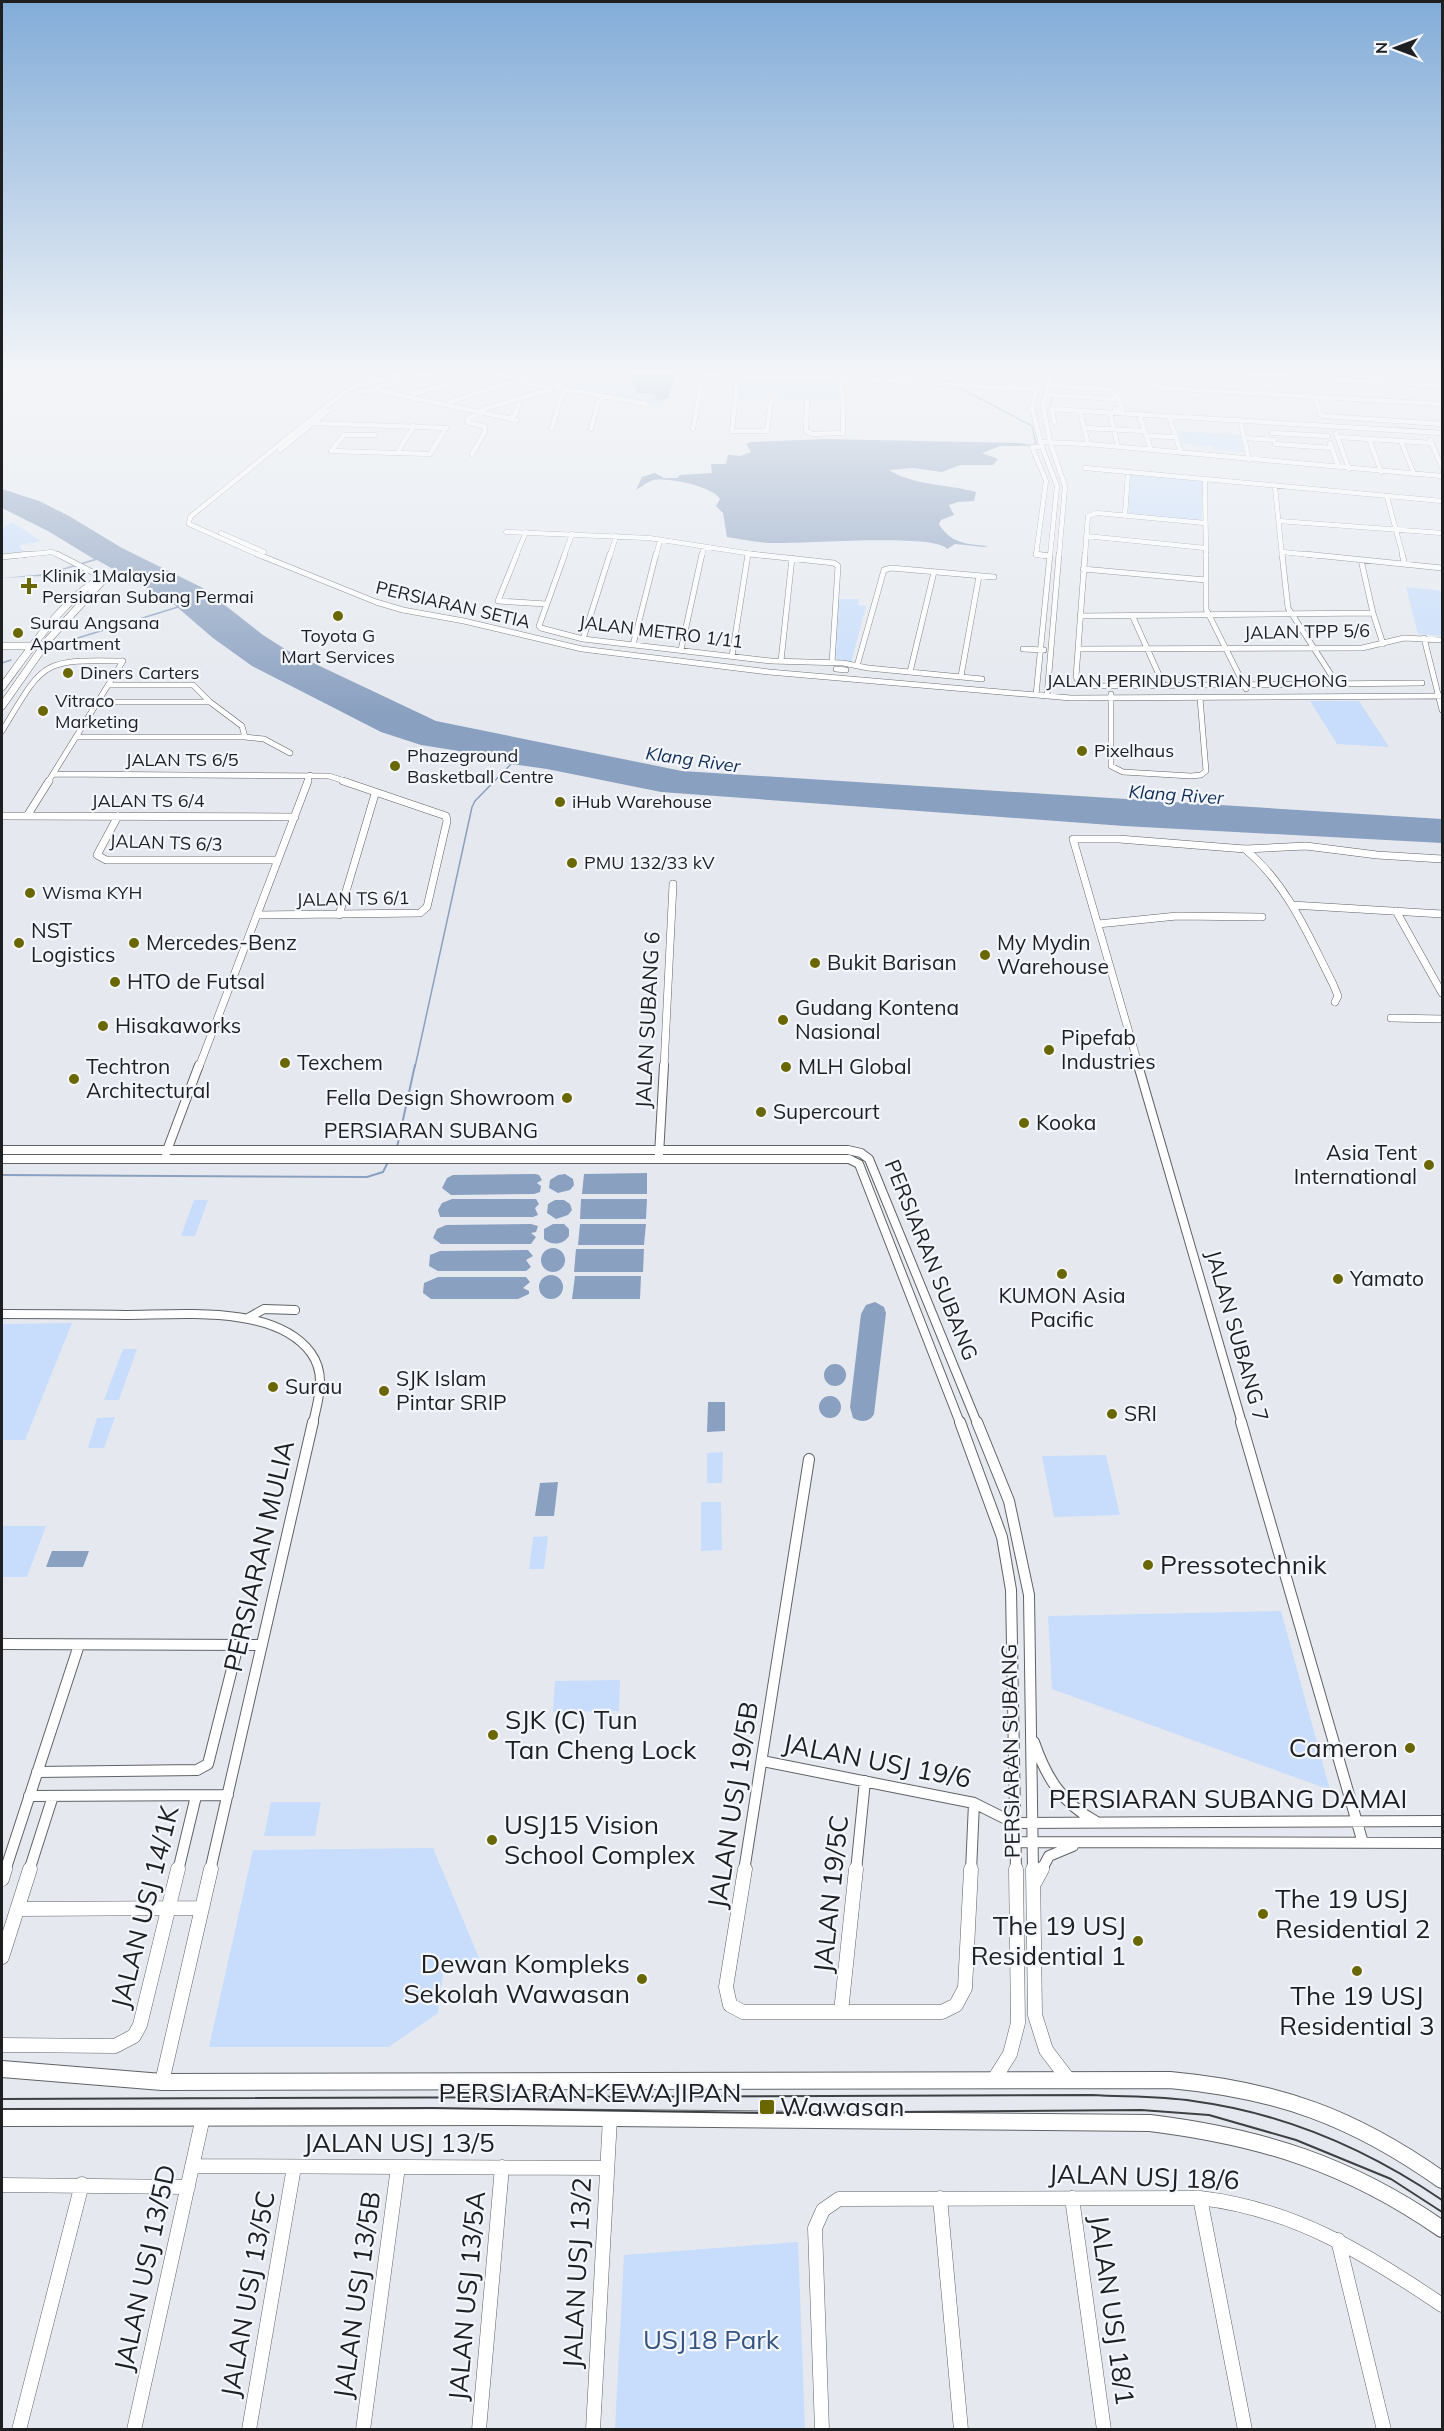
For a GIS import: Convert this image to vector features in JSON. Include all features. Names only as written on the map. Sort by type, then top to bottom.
[{"type":"main road","points":[[2,687],[37,647],[105,580],[102,577],[94,580],[64,608],[45,632],[37,647],[4,698],[2,706]]},
{"type":"main road","points":[[3,648],[27,642],[45,632]]},
{"type":"main road","points":[[3,648],[37,647]]},
{"type":"main road","points":[[3,648],[19,658],[18,667]]},
{"type":"main road","name":"PERSIARAN KEWAJIPAN","points":[[2,2069],[162,2082],[1170,2080],[1268,2094],[1370,2134],[1440,2175]]},
{"type":"main road","name":"PERSIARAN KEWAJIPAN","points":[[2,2118],[610,2118],[1150,2123],[1234,2135],[1345,2171],[1371,2184],[1443,2229]]},
{"type":"street","points":[[188,521],[228,487]]},
{"type":"street","points":[[188,521],[196,520],[236,487]]},
{"type":"street","points":[[1045,487],[1036,555],[1058,562]]},
{"type":"street","points":[[1036,692],[1056,487]]},
{"type":"street","points":[[1048,692],[1065,487]]},
{"type":"street","points":[[1125,515],[1127,487]]},
{"type":"street","points":[[1205,487],[1208,615],[1250,695]]},
{"type":"street","points":[[1275,487],[1287,603],[1291,614],[1336,684]]},
{"type":"street","points":[[1280,487],[1443,501]]},
{"type":"street","points":[[1387,497],[1405,565]]},
{"type":"street","points":[[1205,523],[1103,513],[1088,516],[1076,678],[1079,682],[1086,685],[1164,686],[1422,683]]},
{"type":"street","name":"PERSIARAN SETIA","points":[[196,520],[199,524],[323,577],[409,607],[485,621],[589,645],[743,664],[840,669]]},
{"type":"street","name":"PERSIARAN SETIA","points":[[188,521],[192,525],[284,566],[355,595],[403,610],[464,621],[582,649],[769,672],[840,669]]},
{"type":"street","points":[[1279,521],[1443,533]]},
{"type":"street","points":[[506,532],[660,540],[748,554],[831,562],[838,566],[840,669],[856,666],[982,678]]},
{"type":"street","points":[[526,532],[498,600],[546,604]]},
{"type":"street","name":"JALAN METRO 1/11","points":[[572,534],[538,626],[584,639],[840,669]]},
{"type":"street","points":[[584,639],[616,536]]},
{"type":"street","points":[[1086,536],[1205,548]]},
{"type":"street","points":[[633,645],[660,540]]},
{"type":"street","points":[[681,650],[704,547]]},
{"type":"street","points":[[2,557],[52,552],[102,577]]},
{"type":"street","points":[[1283,552],[1443,568]]},
{"type":"street","points":[[732,656],[748,554]]},
{"type":"street","points":[[781,662],[792,558]]},
{"type":"street","points":[[1036,560],[1049,559]]},
{"type":"street","points":[[1361,560],[1372,613],[1383,644]]},
{"type":"street","points":[[856,666],[884,570],[891,568],[994,577]]},
{"type":"street","points":[[1083,569],[1206,580]]},
{"type":"street","points":[[910,672],[934,572]]},
{"type":"street","points":[[961,676],[980,576]]},
{"type":"street","points":[[1080,616],[1372,613]]},
{"type":"street","points":[[1131,615],[1164,686]]},
{"type":"street","name":"JALAN TPP 5/6","points":[[1078,650],[1367,648],[1404,638],[1443,640]]},
{"type":"street","points":[[1424,638],[1439,683],[1442,706]]},
{"type":"street","points":[[1023,648],[1051,651]]},
{"type":"street","points":[[2,731],[39,675],[49,667],[69,661],[123,661],[27,816]]},
{"type":"street","name":"JALAN PERINDUSTRIAN PUCHONG","points":[[840,669],[1036,692],[1200,698],[1250,695]]},
{"type":"street","points":[[109,685],[193,685],[210,702],[242,726],[245,737]]},
{"type":"street","name":"JALAN PERINDUSTRIAN PUCHONG","points":[[1111,696],[1441,694]]},
{"type":"street","points":[[1111,696],[1112,766],[1123,772],[1197,776],[1206,771],[1200,698]]},
{"type":"street","points":[[98,702],[210,702]]},
{"type":"street","points":[[77,737],[245,737],[264,739],[290,753]]},
{"type":"street","name":"JALAN TS 6/5","points":[[53,774],[310,775]]},
{"type":"street","points":[[164,1159],[310,775]]},
{"type":"street","name":"JALAN TS 6/1","points":[[257,915],[411,915],[420,913],[427,907],[447,821],[446,816],[375,794],[329,776],[310,775]]},
{"type":"street","points":[[339,915],[375,794]]},
{"type":"street","name":"JALAN TS 6/4","points":[[2,816],[294,817]]},
{"type":"street","name":"JALAN TS 6/3","points":[[118,816],[97,855],[106,860],[278,860]]},
{"type":"street","name":"JALAN SUBANG 7","points":[[1245,849],[1119,839],[1073,839],[1363,1842]]},
{"type":"street","points":[[1245,849],[1306,846],[1377,855],[1443,859]]},
{"type":"street","points":[[1245,849],[1279,882],[1333,984],[1338,996],[1335,1002]]},
{"type":"street","name":"JALAN SUBANG 6","points":[[659,1155],[673,884]]},
{"type":"street","points":[[1292,905],[1443,914]]},
{"type":"street","points":[[1396,911],[1443,993]]},
{"type":"street","points":[[1098,924],[1177,916],[1262,917]]},
{"type":"street","points":[[1391,1018],[1443,1019]]},
{"type":"street","name":"PERSIARAN SUBANG","points":[[2,1150],[415,1151],[849,1159],[860,1164],[984,1484],[1002,1537],[1011,1590],[1017,2038],[1008,2061],[993,2081]]},
{"type":"street","name":"PERSIARAN SUBANG","points":[[2,1159],[412,1160],[848,1150],[861,1153],[869,1159],[1000,1480],[1016,1531],[1029,1595],[1035,2015],[1040,2042],[1045,2052],[1068,2079]]},
{"type":"street","points":[[248,1318],[252,1313],[262,1310],[295,1310]]},
{"type":"street","name":"PERSIARAN MULIA","points":[[2,1314],[217,1315],[248,1318],[276,1326],[298,1341],[313,1356],[321,1376],[162,2082]]},
{"type":"street","name":"JALAN USJ 19/5B","points":[[809,1459],[726,1987],[730,2005],[743,2012],[841,2012]]},
{"type":"street","points":[[984,1484],[1000,1480]]},
{"type":"street","points":[[2,1644],[262,1645]]},
{"type":"street","points":[[2,1879],[79,1645]]},
{"type":"street","points":[[37,1772],[197,1770],[208,1764],[238,1645]]},
{"type":"street","points":[[1031,1733],[1041,1764],[1058,1794],[1078,1812],[1099,1822]]},
{"type":"street","name":"JALAN USJ 19/6","points":[[762,1761],[974,1803],[1014,1823]]},
{"type":"street","name":"JALAN 19/5C","points":[[841,2012],[865,1781]]},
{"type":"street","points":[[29,1796],[228,1796]]},
{"type":"street","points":[[2,1957],[53,1796]]},
{"type":"street","name":"JALAN USJ 14/1K","points":[[2,2045],[115,2046],[134,2036],[140,2025],[196,1796]]},
{"type":"street","points":[[841,2012],[942,2012],[956,2005],[965,1988],[974,1803]]},
{"type":"street","name":"PERSIARAN SUBANG DAMAI","points":[[1014,1823],[1443,1821]]},
{"type":"street","name":"PERSIARAN SUBANG DAMAI","points":[[1014,1842],[1443,1843]]},
{"type":"street","points":[[1032,1894],[1038,1873],[1049,1856],[1062,1848],[1088,1842]]},
{"type":"street","points":[[17,1909],[202,1908]]},
{"type":"street","name":"JALAN USJ 13/5D","points":[[134,2430],[203,2117]]},
{"type":"street","name":"JALAN USJ 13/2","points":[[593,2430],[610,2118]]},
{"type":"street","name":"JALAN USJ 13/5","points":[[192,2166],[606,2168]]},
{"type":"street","name":"JALAN USJ 13/5C","points":[[249,2430],[294,2167]]},
{"type":"street","name":"JALAN USJ 13/5B","points":[[363,2430],[398,2167]]},
{"type":"street","name":"JALAN USJ 13/5A","points":[[479,2430],[502,2168]]},
{"type":"street","points":[[2,2186],[82,2184],[188,2187]]},
{"type":"street","points":[[19,2430],[82,2184]]},
{"type":"street","points":[[940,2198],[961,2430]]},
{"type":"street","name":"JALAN USJ 18/1","points":[[1072,2198],[1104,2430]]},
{"type":"street","points":[[1200,2198],[1245,2430]]},
{"type":"street","name":"JALAN USJ 18/6","points":[[822,2430],[814,2242],[817,2217],[822,2210],[839,2199],[1200,2198],[1225,2200],[1273,2211],[1312,2226],[1443,2305]]},
{"type":"street","points":[[1338,2240],[1384,2430]]},
{"type":"green space","points":[[1130,487],[1202,487],[1202,521],[1128,514]]},
{"type":"green space","points":[[12,522],[41,541],[20,545],[23,553],[2,555],[2,529]]},
{"type":"green space","points":[[1406,587],[1442,591],[1442,636],[1418,634]]},
{"type":"green space","points":[[839,599],[859,599],[858,605],[866,606],[851,663],[841,662],[836,658]]},
{"type":"green space","points":[[1310,701],[1359,701],[1389,747],[1337,744]]},
{"type":"green space","points":[[194,1200],[208,1200],[195,1236],[181,1236]]},
{"type":"green space","points":[[72,1323],[25,1440],[2,1440],[2,1324]]},
{"type":"green space","points":[[123,1349],[137,1349],[119,1400],[104,1400]]},
{"type":"green space","points":[[115,1417],[104,1448],[88,1448],[97,1418]]},
{"type":"green space","points":[[723,1452],[722,1483],[707,1483],[707,1453]]},
{"type":"green space","points":[[1106,1455],[1120,1515],[1054,1517],[1042,1456]]},
{"type":"green space","points":[[701,1502],[721,1502],[722,1550],[701,1551]]},
{"type":"green space","points":[[2,1526],[46,1526],[27,1577],[2,1577]]},
{"type":"green space","points":[[548,1536],[544,1569],[529,1569],[533,1537]]},
{"type":"green space","points":[[1281,1611],[1330,1790],[1052,1689],[1048,1616]]},
{"type":"green space","points":[[620,1680],[619,1711],[553,1712],[555,1681]]},
{"type":"green space","points":[[271,1802],[321,1802],[315,1836],[264,1836]]},
{"type":"green space","points":[[433,1848],[482,1965],[444,1966],[438,2013],[389,2047],[209,2047],[253,1850]]},
{"type":"green space","name":"USJ18 Park","points":[[798,2242],[805,2429],[615,2429],[624,2255]]},
{"type":"shaded area","points":[[703,487],[965,489],[976,492],[974,501],[949,505],[954,515],[941,520],[939,524],[949,536],[960,542],[988,546],[955,544],[947,549],[938,544],[894,540],[767,543],[727,537],[723,513],[716,506],[720,499]]},
{"type":"shaded area","points":[[2,489],[39,501],[122,548],[203,588],[263,635],[288,651],[436,721],[682,771],[1442,819],[1442,843],[1124,826],[661,792],[547,769],[477,759],[459,751],[421,745],[381,732],[252,666],[213,638],[170,601],[97,560],[42,576],[2,578],[45,574],[94,559],[48,531],[2,508]]},
{"type":"shaded area","points":[[647,1173],[647,1194],[582,1194],[584,1174]]},
{"type":"shaded area","points":[[565,1174],[573,1179],[574,1185],[570,1190],[558,1193],[549,1188],[550,1180]]},
{"type":"shaded area","points":[[453,1175],[539,1175],[542,1180],[537,1183],[541,1186],[540,1192],[534,1194],[451,1195],[442,1188],[447,1178]]},
{"type":"shaded area","points":[[452,1199],[536,1199],[539,1204],[535,1208],[538,1215],[533,1217],[440,1217],[438,1210],[442,1203]]},
{"type":"shaded area","points":[[581,1199],[647,1199],[646,1219],[580,1219]]},
{"type":"shaded area","points":[[555,1200],[564,1200],[570,1204],[572,1210],[568,1215],[556,1219],[547,1213],[548,1204]]},
{"type":"shaded area","points":[[531,1224],[538,1226],[536,1232],[531,1233],[536,1237],[531,1244],[441,1244],[433,1238],[437,1229],[446,1225]]},
{"type":"shaded area","points":[[553,1224],[564,1224],[569,1229],[569,1236],[561,1243],[554,1244],[544,1239],[544,1229]]},
{"type":"shaded area","points":[[580,1224],[646,1224],[644,1245],[578,1245]]},
{"type":"shaded area","points":[[553,1248],[558,1249],[564,1255],[564,1265],[558,1271],[553,1272],[548,1271],[542,1265],[541,1260],[542,1255],[548,1249]]},
{"type":"shaded area","points":[[576,1249],[644,1249],[643,1272],[574,1272]]},
{"type":"shaded area","points":[[528,1250],[533,1256],[526,1260],[531,1267],[526,1271],[438,1271],[429,1266],[430,1255],[440,1251]]},
{"type":"shaded area","points":[[551,1275],[560,1278],[563,1287],[560,1296],[551,1299],[542,1296],[539,1287],[542,1278]]},
{"type":"shaded area","points":[[575,1276],[641,1276],[640,1299],[572,1299]]},
{"type":"shaded area","points":[[438,1277],[526,1277],[530,1282],[523,1288],[529,1291],[529,1294],[518,1299],[431,1299],[423,1293],[424,1283]]},
{"type":"shaded area","points":[[875,1302],[884,1307],[886,1313],[874,1414],[870,1419],[862,1421],[853,1418],[850,1407],[861,1314],[866,1305]]},
{"type":"shaded area","points":[[835,1364],[843,1367],[846,1375],[843,1383],[835,1386],[827,1383],[824,1375],[827,1367]]},
{"type":"shaded area","points":[[826,1396],[834,1396],[841,1403],[841,1411],[834,1418],[826,1418],[819,1411],[819,1403]]},
{"type":"shaded area","points":[[708,1402],[725,1402],[725,1431],[707,1432]]},
{"type":"shaded area","points":[[558,1482],[554,1516],[535,1516],[540,1483]]},
{"type":"shaded area","points":[[52,1551],[89,1551],[83,1567],[46,1567]]},
{"type":"waterway","points":[[52,646],[178,607]]},
{"type":"waterway","points":[[2,663],[11,660]]},
{"type":"waterway","points":[[415,1067],[472,807],[475,801],[512,763]]},
{"type":"waterway","points":[[397,1147],[415,1065]]},
{"type":"waterway","points":[[2,1175],[367,1177],[383,1172],[388,1162]]},
{"type":"tram line","points":[[2,2099],[1092,2095],[1168,2098],[1226,2107],[1292,2124],[1354,2149],[1442,2200]]},
{"type":"tram line","points":[[2,2109],[434,2108],[771,2113],[1141,2110],[1209,2115],[1296,2140],[1391,2179],[1442,2212]]},
{"type":"place","name":"Klinik 1Malaysia Persiaran Subang Permai","points":[[29,586]]},
{"type":"place","name":"Toyota G Mart Services","points":[[338,616]]},
{"type":"place","name":"Surau Angsana Apartment","points":[[18,633]]},
{"type":"place","name":"Diners Carters","points":[[68,673]]},
{"type":"place","name":"Vitraco Marketing","points":[[43,711]]},
{"type":"place","name":"Pixelhaus","points":[[1082,751]]},
{"type":"place","name":"Phazeground Basketball Centre","points":[[395,766]]},
{"type":"place","name":"iHub Warehouse","points":[[560,802]]},
{"type":"place","name":"PMU 132/33 kV","points":[[572,863]]},
{"type":"place","name":"Wisma KYH","points":[[30,893]]},
{"type":"place","name":"NST Logistics","points":[[19,943]]},
{"type":"place","name":"Mercedes-Benz","points":[[134,943]]},
{"type":"place","name":"My Mydin Warehouse","points":[[985,955]]},
{"type":"place","name":"Bukit Barisan","points":[[815,963]]},
{"type":"place","name":"HTO de Futsal","points":[[115,982]]},
{"type":"place","name":"Gudang Kontena Nasional","points":[[783,1020]]},
{"type":"place","name":"Hisakaworks","points":[[103,1026]]},
{"type":"place","name":"Pipefab Industries","points":[[1049,1050]]},
{"type":"place","name":"Texchem","points":[[285,1063]]},
{"type":"place","name":"MLH Global","points":[[786,1067]]},
{"type":"place","name":"Techtron Architectural","points":[[74,1079]]},
{"type":"place","name":"Fella Design Showroom","points":[[567,1098]]},
{"type":"place","name":"Supercourt","points":[[761,1112]]},
{"type":"place","name":"Kooka","points":[[1024,1123]]},
{"type":"place","name":"Asia Tent International","points":[[1429,1165]]},
{"type":"place","name":"KUMON Asia Pacific","points":[[1062,1274]]},
{"type":"place","name":"Yamato","points":[[1338,1279]]},
{"type":"place","name":"Surau","points":[[273,1387]]},
{"type":"place","name":"SJK Islam Pintar SRIP","points":[[384,1391]]},
{"type":"place","name":"SRI","points":[[1112,1414]]},
{"type":"place","name":"Pressotechnik","points":[[1148,1565]]},
{"type":"place","name":"SJK (C) Tun Tan Cheng Lock","points":[[493,1735]]},
{"type":"place","name":"Cameron","points":[[1410,1748]]},
{"type":"place","name":"USJ15 Vision School Complex","points":[[492,1840]]},
{"type":"place","name":"The 19 USJ Residential 2","points":[[1263,1914]]},
{"type":"place","name":"The 19 USJ Residential 1","points":[[1138,1941]]},
{"type":"place","name":"The 19 USJ Residential 3","points":[[1357,1971]]},
{"type":"place","name":"Dewan Kompleks Sekolah Wawasan","points":[[642,1979]]},
{"type":"place","name":"Wawasan","points":[[767,2107]]},
{"type":"water label","name":"Klang River","points":[[693,760]]},
{"type":"water label","name":"Klang River","points":[[1176,795]]}]
